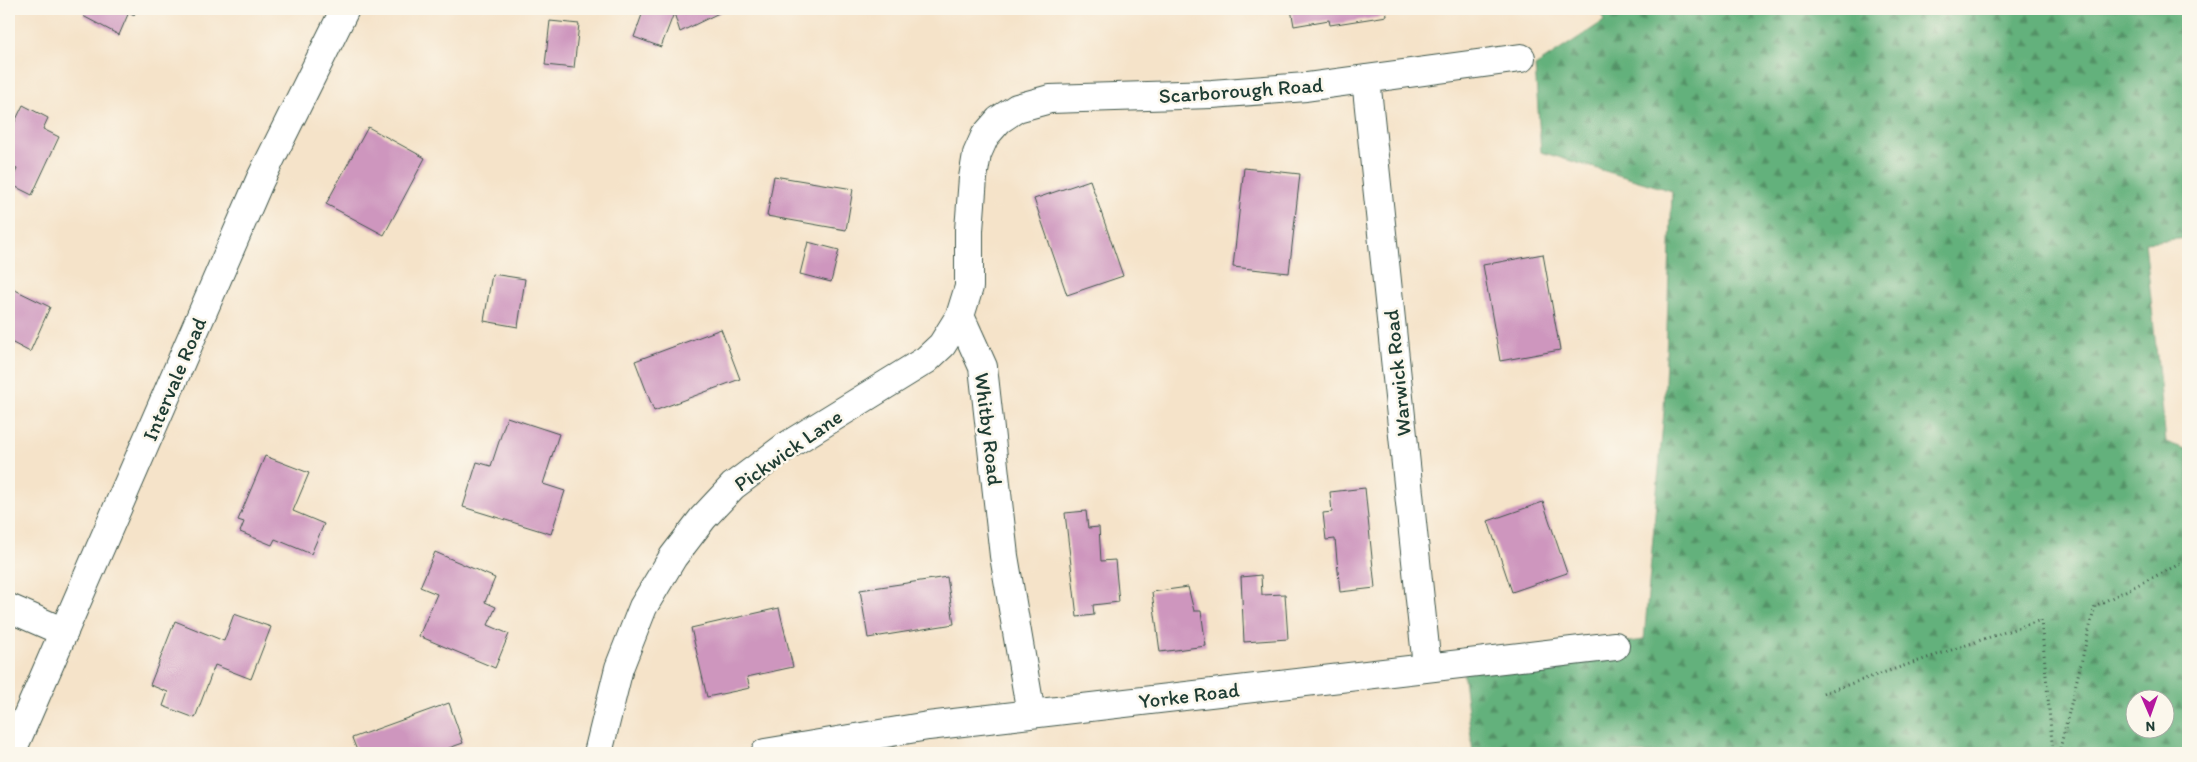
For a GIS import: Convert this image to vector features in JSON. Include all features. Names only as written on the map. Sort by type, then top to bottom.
[{"type":"street","name":"Intervale Road","points":[[12,753],[260,180],[345,9]]},
{"type":"street","name":"Scarborough Road","points":[[960,316],[969,287],[969,230],[973,178],[980,148],[985,136],[999,120],[1017,108],[1050,99],[1212,94],[1306,87],[1521,58]]},
{"type":"street","name":"Warwick Road","points":[[1366,79],[1427,666]]},
{"type":"street","name":"Whitby Road","points":[[960,316],[983,367],[1004,556],[1031,714]]},
{"type":"street","name":"Pickwick Lane","points":[[598,753],[618,668],[643,607],[673,557],[703,518],[734,486],[785,447],[926,360],[942,345],[960,316]]},
{"type":"street","points":[[9,608],[64,632]]},
{"type":"street","name":"Yorke Road","points":[[765,753],[928,726],[1427,666],[1615,646]]},
{"type":"path","points":[[2058,753],[2095,606],[2188,560]]},
{"type":"path","points":[[1823,693],[2041,620],[2053,753]]},
{"type":"green space","points":[[1602,9],[2188,9],[2188,238],[2145,242],[2166,442],[2188,450],[2188,753],[1473,753],[1462,662],[1644,640],[1664,411],[1672,191],[1541,152],[1535,66],[1604,21]]},
{"type":"building","points":[[87,9],[137,9],[134,15],[129,12],[119,35],[83,16]]},
{"type":"building","points":[[644,9],[727,9],[680,32],[674,13],[661,47],[634,37]]},
{"type":"building","points":[[1291,9],[1386,9],[1387,16],[1330,25],[1329,20],[1294,26]]},
{"type":"building","points":[[550,21],[579,24],[574,68],[545,65]]},
{"type":"building","points":[[23,105],[48,118],[43,129],[59,137],[32,195],[10,184],[17,169],[9,165],[9,134]]},
{"type":"building","points":[[368,127],[425,158],[384,235],[326,204]]},
{"type":"building","points":[[1244,168],[1300,174],[1289,273],[1233,267]]},
{"type":"building","points":[[774,176],[853,189],[846,230],[767,216]]},
{"type":"building","points":[[1090,180],[1123,276],[1067,295],[1034,199]]},
{"type":"building","points":[[808,242],[839,250],[831,282],[800,274]]},
{"type":"building","points":[[1543,254],[1560,350],[1500,361],[1483,265]]},
{"type":"building","points":[[492,274],[525,279],[518,327],[484,321]]},
{"type":"building","points":[[9,287],[50,307],[30,352],[9,341]]},
{"type":"building","points":[[721,329],[740,379],[654,411],[635,361]]},
{"type":"building","points":[[507,417],[559,434],[543,484],[565,491],[551,534],[463,507],[477,462],[491,466]]},
{"type":"building","points":[[265,456],[309,473],[293,511],[324,524],[311,554],[275,539],[272,545],[240,532],[244,522],[238,520]]},
{"type":"building","points":[[1365,488],[1375,588],[1340,592],[1335,539],[1326,540],[1323,513],[1332,512],[1330,492]]},
{"type":"building","points":[[1543,502],[1567,573],[1512,592],[1488,521]]},
{"type":"building","points":[[1086,511],[1088,528],[1099,527],[1101,561],[1115,560],[1119,602],[1093,605],[1094,615],[1077,617],[1065,513]]},
{"type":"building","points":[[435,552],[495,578],[485,602],[496,607],[488,625],[509,634],[495,668],[419,636],[437,594],[420,587]]},
{"type":"building","points":[[1261,575],[1262,595],[1285,594],[1288,639],[1244,642],[1241,577]]},
{"type":"building","points":[[947,577],[954,624],[868,638],[860,590]]},
{"type":"building","points":[[1188,587],[1194,611],[1201,611],[1206,646],[1160,652],[1152,592]]},
{"type":"building","points":[[779,608],[793,667],[747,677],[750,688],[707,697],[691,628]]},
{"type":"building","points":[[234,614],[271,627],[251,679],[215,665],[195,718],[163,706],[168,692],[150,685],[175,621],[224,641]]},
{"type":"building","points":[[449,703],[463,743],[435,753],[358,753],[352,738]]}]
